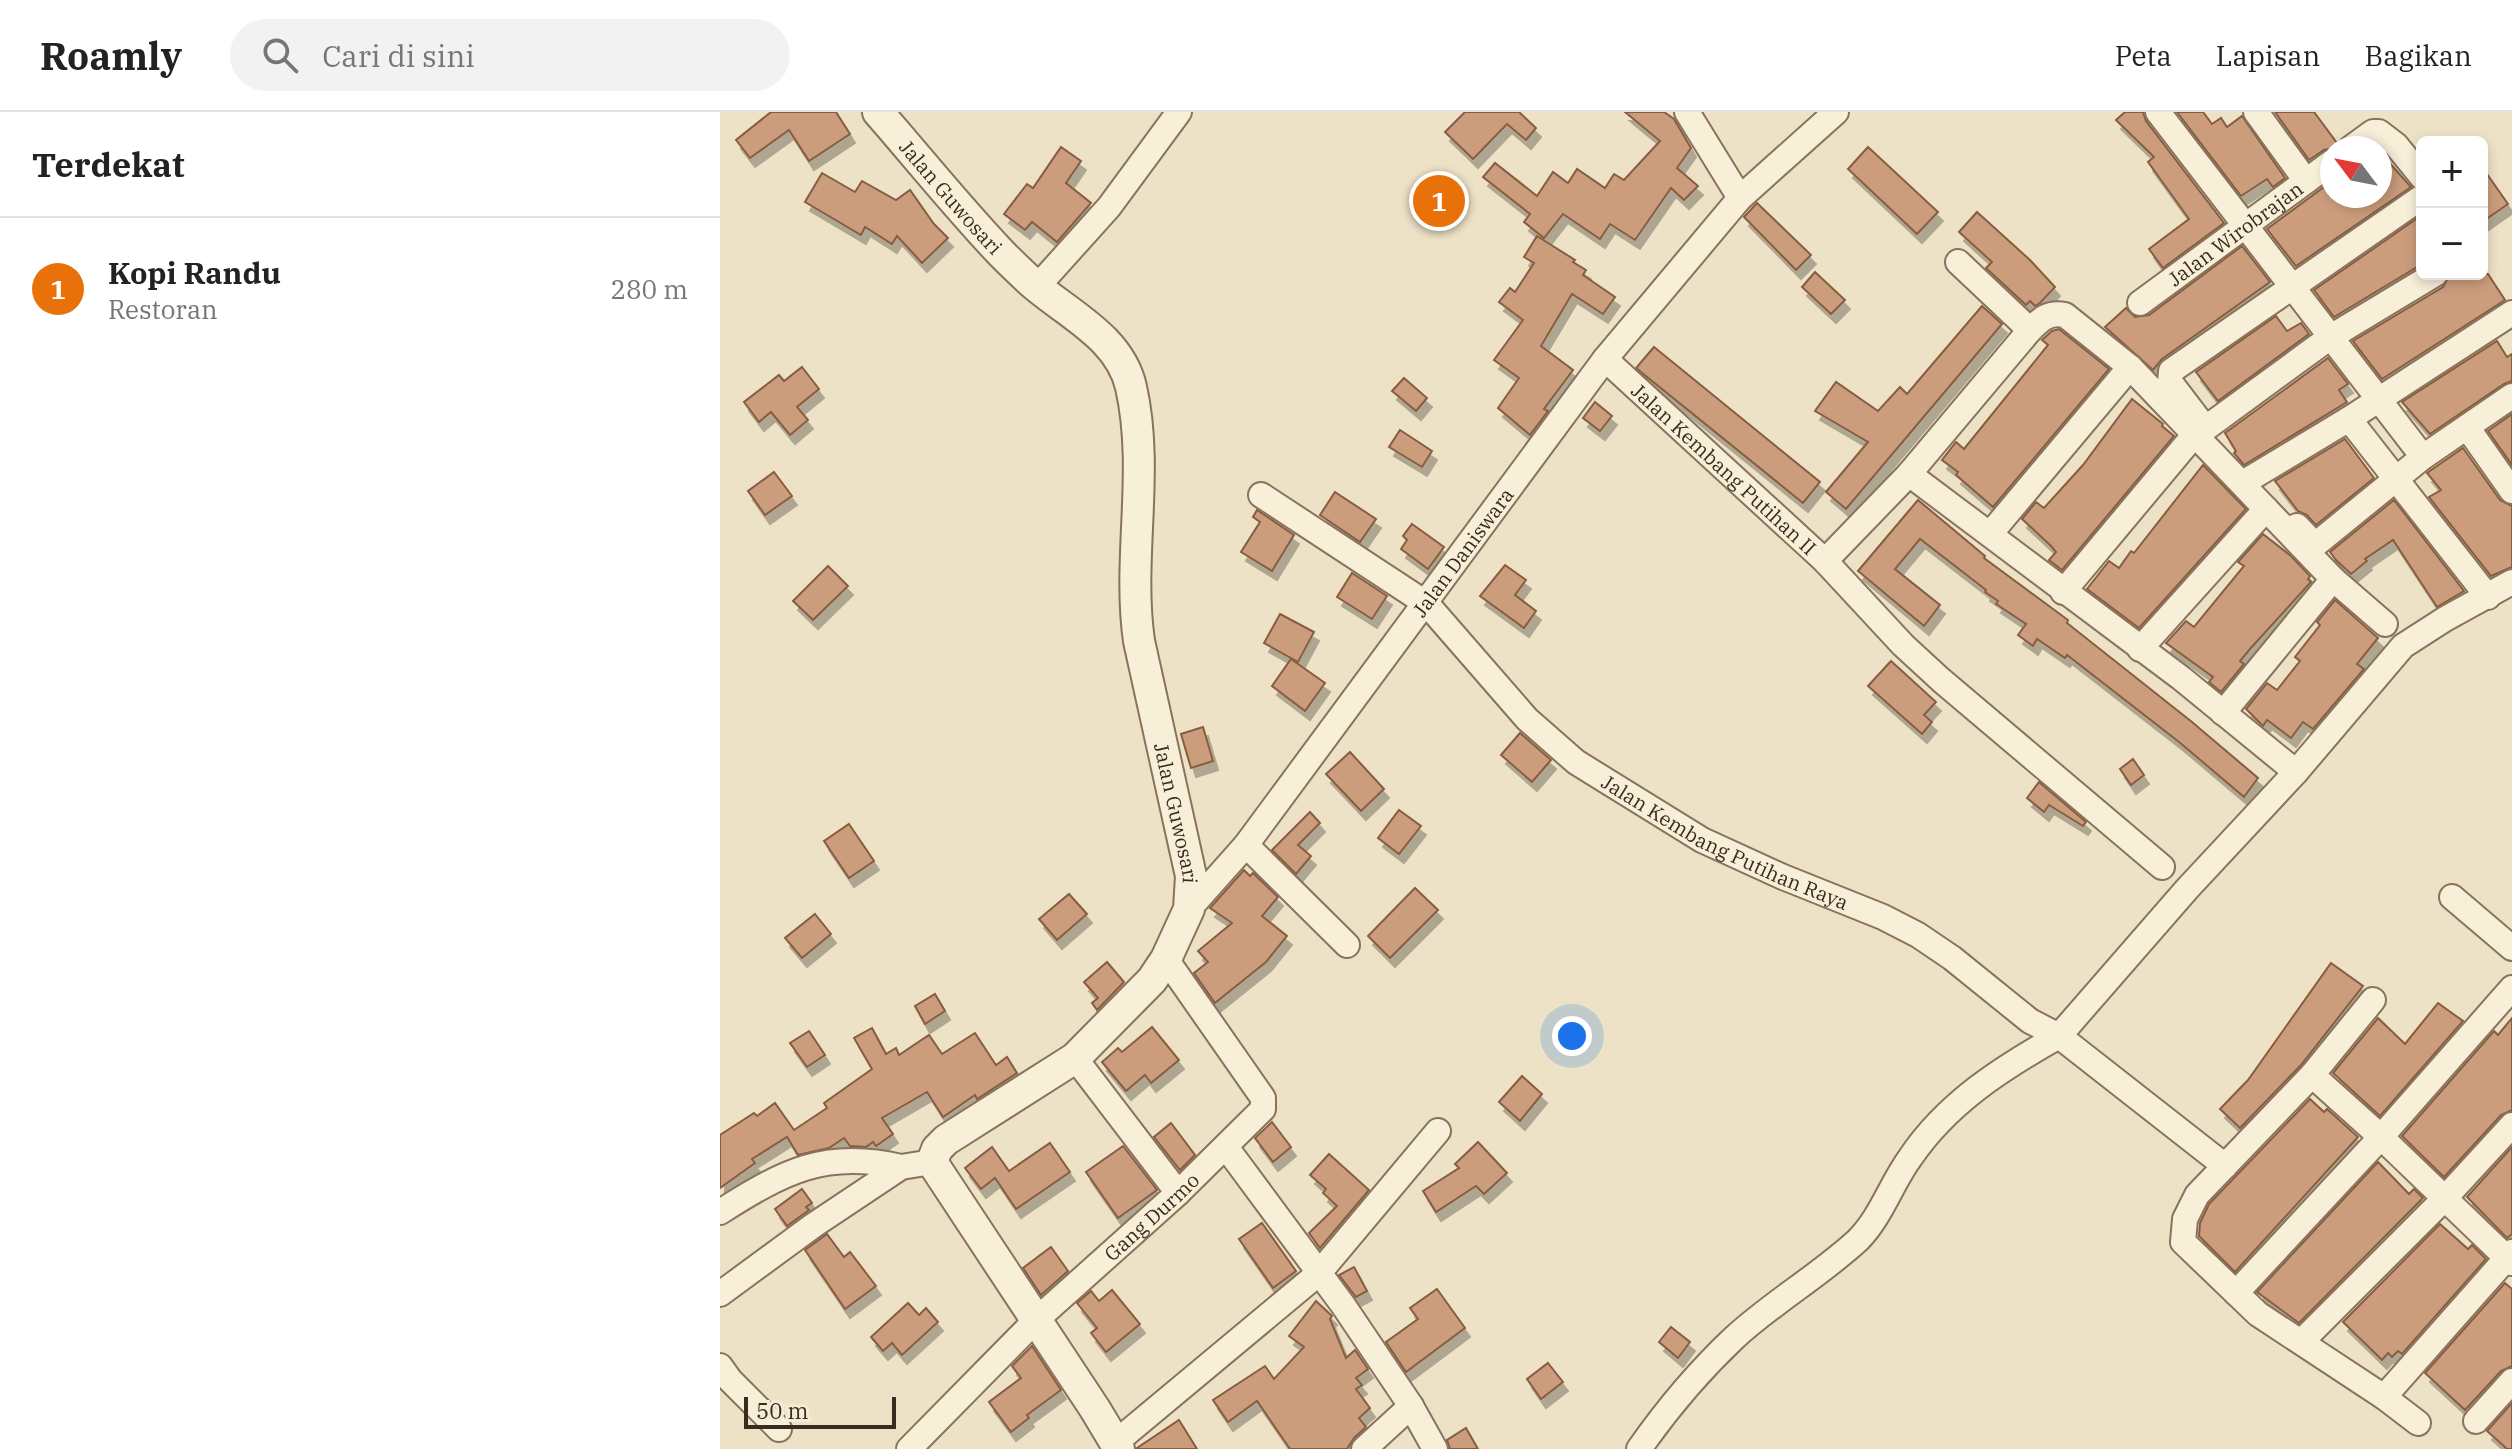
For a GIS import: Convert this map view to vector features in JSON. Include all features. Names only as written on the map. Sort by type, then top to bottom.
[{"type":"street","name":"Jalan Guwosari","points":[[878,112],[1001,253],[1037,287],[1084,321],[1107,343],[1131,385],[1138,473],[1134,605],[1139,641],[1191,876],[1189,909],[1166,959],[1152,980],[1075,1058],[946,1140],[937,1149],[932,1162]]},
{"type":"street","points":[[1037,287],[1109,207],[1179,112]]},
{"type":"street","points":[[1687,112],[1740,198]]},
{"type":"street","name":"Jalan Daniswara","points":[[1189,909],[1246,845],[1605,359],[1740,198],[1836,112]]},
{"type":"street","points":[[2158,112],[2423,457]]},
{"type":"street","points":[[2256,112],[2306,181]]},
{"type":"street","points":[[2368,136],[2373,132],[2387,136]]},
{"type":"street","points":[[2392,142],[2416,170]]},
{"type":"street","name":"Jalan Wirobrajan","points":[[2140,303],[2320,171]]},
{"type":"street","points":[[2385,624],[2333,579],[2266,509],[2200,431],[2170,382],[2171,371],[2416,201]]},
{"type":"street","points":[[1958,262],[2030,330],[2043,317],[2054,313],[2065,315],[2130,367],[2200,431],[2251,478],[2315,545],[2423,457],[2512,396]]},
{"type":"street","points":[[2063,592],[2200,431],[2329,338],[2425,280]]},
{"type":"street","points":[[2251,478],[2349,419],[2512,313]]},
{"type":"street","name":"Jalan Kembang Putihan II","points":[[1605,359],[1825,561],[1909,474],[2030,330]]},
{"type":"street","points":[[1990,534],[2130,367]]},
{"type":"street","points":[[2349,419],[2488,597]]},
{"type":"street","points":[[2467,427],[2512,491]]},
{"type":"street","points":[[1909,474],[2296,772]]},
{"type":"street","name":"Jalan Kembang Putihan Raya","points":[[1261,495],[1427,604],[1527,719],[1576,762],[1702,840],[1918,935],[1952,958],[2030,1021],[2059,1036],[2225,1166]]},
{"type":"street","points":[[2140,649],[2266,509]]},
{"type":"street","points":[[1825,561],[1903,645],[1941,680],[2162,867]]},
{"type":"street","points":[[2223,713],[2333,579]]},
{"type":"street","points":[[1639,1449],[1672,1402],[1735,1337],[1821,1273],[1860,1237],[1877,1216],[1911,1156],[1941,1119],[1995,1073],[2059,1036],[2187,889],[2296,772],[2403,646],[2512,582]]},
{"type":"street","points":[[1246,845],[1347,945]]},
{"type":"street","points":[[2452,897],[2512,948]]},
{"type":"street","name":"Gang Durmo","points":[[909,1449],[1035,1321],[1178,1193],[1263,1109],[1263,1098],[1166,959]]},
{"type":"street","points":[[2236,1293],[2381,1137],[2512,988]]},
{"type":"street","points":[[2373,1000],[2312,1075],[2197,1195],[2185,1219],[2183,1242],[2258,1314],[2418,1423]]},
{"type":"street","points":[[1075,1058],[1178,1193]]},
{"type":"street","points":[[2312,1075],[2510,1258],[2384,1397]]},
{"type":"street","points":[[2301,1342],[2445,1198],[2512,1125]]},
{"type":"street","points":[[720,1212],[802,1167],[850,1159],[901,1167],[932,1162],[1117,1446],[1319,1273],[1438,1131]]},
{"type":"street","points":[[1226,1147],[1319,1273],[1411,1406],[1435,1449]]},
{"type":"street","points":[[720,1294],[814,1225],[901,1167]]},
{"type":"street","points":[[720,1366],[779,1429]]},
{"type":"street","points":[[2476,1421],[2512,1381]]},
{"type":"street","points":[[1364,1449],[1411,1406]]},
{"type":"building","points":[[771,112],[836,112],[850,134],[809,161],[789,130],[750,158],[736,140]]},
{"type":"building","points":[[1465,112],[1519,112],[1536,128],[1526,140],[1507,124],[1473,159],[1445,132]]},
{"type":"building","points":[[1625,112],[1664,112],[1674,119],[1691,148],[1677,168],[1698,186],[1684,200],[1671,188],[1635,240],[1610,224],[1600,239],[1563,214],[1544,238],[1524,222],[1530,214],[1483,177],[1495,163],[1537,196],[1553,172],[1568,183],[1577,169],[1605,188],[1614,174],[1624,180],[1660,141]]},
{"type":"building","points":[[2125,112],[2143,112],[2146,121],[2224,223],[2163,268],[2149,249],[2189,219],[2148,162],[2154,157],[2116,120]]},
{"type":"building","points":[[2177,112],[2203,112],[2212,124],[2221,118],[2227,127],[2242,116],[2285,178],[2273,187],[2267,179],[2241,196]]},
{"type":"building","points":[[2275,112],[2314,112],[2332,136],[2320,136],[2320,153],[2309,160]]},
{"type":"building","points":[[1061,147],[1081,161],[1066,183],[1091,203],[1057,242],[1032,222],[1025,230],[1004,214],[1027,184],[1033,188]]},
{"type":"building","points":[[1868,147],[1938,212],[1917,234],[1848,169]]},
{"type":"building","points":[[2392,166],[2411,187],[2392,200]]},
{"type":"building","points":[[822,173],[855,192],[862,181],[896,200],[910,190],[948,238],[922,263],[897,236],[892,244],[865,227],[861,235],[805,202]]},
{"type":"building","points":[[2488,176],[2508,204],[2488,218]]},
{"type":"building","points":[[2320,190],[2320,208],[2380,208],[2296,266],[2267,229]]},
{"type":"building","points":[[1757,203],[1811,255],[1796,270],[1744,217]]},
{"type":"building","points":[[1977,212],[2055,287],[2040,303],[2035,306],[2030,301],[2026,305],[1986,268],[1992,262],[1959,232]]},
{"type":"building","points":[[2416,219],[2416,268],[2334,317],[2314,290]]},
{"type":"building","points":[[1537,236],[1575,260],[1573,262],[1586,270],[1583,275],[1615,297],[1603,314],[1572,294],[1541,346],[1573,370],[1544,409],[1548,411],[1530,435],[1498,408],[1519,378],[1494,360],[1523,320],[1499,302],[1510,288],[1515,292],[1534,263],[1524,257]]},
{"type":"building","points":[[2242,246],[2270,282],[2162,359],[2153,370],[2105,327],[2126,308],[2135,317],[2149,315]]},
{"type":"building","points":[[1815,272],[1845,300],[1831,314],[1802,287]]},
{"type":"building","points":[[2488,274],[2505,300],[2382,379],[2353,341],[2443,287],[2447,280],[2488,280]]},
{"type":"building","points":[[1982,306],[2002,324],[1846,509],[1826,492],[1868,442],[1815,411],[1836,382],[1878,411],[1900,387],[1907,394]]},
{"type":"building","points":[[2276,316],[2287,331],[2301,323],[2309,334],[2218,401],[2196,372]]},
{"type":"building","points":[[2059,329],[2109,369],[1993,507],[1942,460],[1956,442],[1964,449],[2048,345],[2042,340]]},
{"type":"building","points":[[2497,341],[2507,357],[2512,354],[2512,381],[2430,434],[2402,402]]},
{"type":"building","points":[[1654,347],[1820,482],[1803,503],[1636,368]]},
{"type":"building","points":[[2328,358],[2348,384],[2339,390],[2347,402],[2244,465],[2234,453],[2236,451],[2225,433]]},
{"type":"building","points":[[802,367],[819,389],[797,407],[808,420],[790,435],[771,412],[759,422],[744,402],[779,375],[784,381]]},
{"type":"building","points":[[1404,378],[1427,398],[1416,411],[1392,391]]},
{"type":"building","points":[[2132,399],[2174,436],[2062,570],[2049,560],[2056,552],[2022,519],[2036,502],[2044,508],[2083,465]]},
{"type":"building","points":[[1595,402],[1612,416],[1600,431],[1583,418]]},
{"type":"building","points":[[2512,414],[2512,465],[2488,431]]},
{"type":"building","points":[[1400,430],[1432,451],[1422,467],[1389,447]]},
{"type":"building","points":[[2345,439],[2374,478],[2316,525],[2298,511],[2275,481]]},
{"type":"building","points":[[2463,448],[2500,500],[2512,506],[2512,567],[2491,576],[2429,497],[2441,490],[2427,473]]},
{"type":"building","points":[[2203,465],[2246,509],[2139,628],[2087,589],[2109,561],[2119,568],[2131,551],[2134,553]]},
{"type":"building","points":[[774,472],[792,496],[765,515],[748,491]]},
{"type":"building","points":[[1335,492],[1376,519],[1360,542],[1320,515]]},
{"type":"building","points":[[1918,500],[1984,558],[2068,620],[2067,623],[2258,778],[2244,797],[2067,655],[2065,658],[2037,639],[2033,646],[2018,635],[2026,624],[1996,604],[1998,601],[1986,590],[1920,539],[1895,569],[1940,605],[1924,626],[1858,571]]},
{"type":"building","points":[[2394,500],[2464,591],[2437,607],[2393,540],[2365,559],[2367,561],[2351,574],[2330,552]]},
{"type":"building","points":[[1257,510],[1294,535],[1272,571],[1241,552],[1260,522],[1253,517]]},
{"type":"building","points":[[1412,524],[1444,547],[1428,569],[1401,549],[1407,540],[1403,536]]},
{"type":"building","points":[[2263,534],[2291,556],[2310,576],[2308,579],[2311,582],[2240,661],[2244,664],[2221,692],[2209,682],[2213,677],[2166,643],[2186,621],[2194,627],[2244,566],[2238,562]]},
{"type":"building","points":[[1505,565],[1526,580],[1515,595],[1536,611],[1524,628],[1480,596]]},
{"type":"building","points":[[828,566],[848,586],[813,620],[793,601]]},
{"type":"building","points":[[1352,573],[1387,596],[1372,619],[1337,597]]},
{"type":"building","points":[[2335,600],[2378,638],[2357,664],[2364,669],[2313,729],[2303,722],[2291,738],[2267,720],[2263,726],[2246,709],[2267,683],[2277,690],[2300,661],[2295,657]]},
{"type":"building","points":[[1280,614],[1314,632],[1298,662],[1264,643]]},
{"type":"building","points":[[1291,659],[1325,683],[1305,711],[1272,686]]},
{"type":"building","points":[[1891,661],[1936,702],[1924,715],[1932,722],[1922,734],[1868,686]]},
{"type":"building","points":[[1203,727],[1213,761],[1191,768],[1181,734]]},
{"type":"building","points":[[1520,733],[1551,760],[1532,782],[1501,755]]},
{"type":"building","points":[[1350,752],[1384,789],[1361,811],[1326,774]]},
{"type":"building","points":[[2133,759],[2144,775],[2131,785],[2120,769]]},
{"type":"building","points":[[2039,782],[2086,822],[2083,826],[2049,805],[2044,812],[2027,798]]},
{"type":"building","points":[[1399,810],[1421,826],[1399,854],[1378,838]]},
{"type":"building","points":[[1310,812],[1320,823],[1298,845],[1311,856],[1296,874],[1272,850]]},
{"type":"building","points":[[849,824],[874,861],[849,878],[824,841]]},
{"type":"building","points":[[1244,870],[1250,876],[1253,873],[1278,897],[1262,916],[1287,936],[1266,962],[1215,1003],[1194,973],[1208,962],[1198,951],[1232,923],[1210,908]]},
{"type":"building","points":[[1415,888],[1438,910],[1390,958],[1368,936]]},
{"type":"building","points":[[1069,894],[1087,914],[1057,940],[1039,919]]},
{"type":"building","points":[[815,914],[831,934],[802,958],[785,938]]},
{"type":"building","points":[[1107,962],[1124,982],[1097,1010],[1092,1003],[1098,998],[1084,982]]},
{"type":"building","points":[[2331,963],[2363,986],[2301,1065],[2240,1128],[2220,1109],[2248,1080]]},
{"type":"building","points":[[935,994],[945,1011],[925,1024],[915,1006]]},
{"type":"building","points":[[2438,1003],[2463,1021],[2380,1116],[2333,1073],[2378,1018],[2405,1044]]},
{"type":"building","points":[[2512,1018],[2512,1110],[2501,1115],[2444,1177],[2402,1136],[2494,1031],[2498,1035]]},
{"type":"building","points":[[1152,1027],[1179,1060],[1151,1083],[1145,1075],[1126,1091],[1102,1062],[1118,1048],[1122,1052]]},
{"type":"building","points":[[872,1028],[886,1054],[896,1048],[899,1055],[929,1035],[942,1054],[975,1033],[996,1065],[1007,1057],[1017,1073],[977,1099],[975,1095],[943,1117],[927,1092],[882,1118],[893,1134],[876,1146],[873,1142],[866,1147],[850,1146],[844,1138],[829,1148],[798,1155],[787,1137],[752,1159],[755,1163],[720,1188],[720,1135],[775,1103],[794,1130],[827,1108],[824,1103],[872,1069],[854,1038]]},
{"type":"building","points":[[809,1031],[825,1055],[807,1067],[790,1043]]},
{"type":"building","points":[[1522,1076],[1542,1094],[1520,1121],[1499,1102]]},
{"type":"building","points":[[2310,1099],[2324,1112],[2327,1109],[2358,1137],[2235,1272],[2199,1236],[2200,1223],[2209,1204]]},
{"type":"building","points":[[1272,1122],[1291,1147],[1273,1162],[1255,1138]]},
{"type":"building","points":[[1171,1123],[1195,1155],[1180,1170],[1154,1137]]},
{"type":"building","points":[[1478,1142],[1507,1173],[1484,1194],[1476,1186],[1436,1212],[1423,1191],[1459,1168],[1455,1164]]},
{"type":"building","points":[[1050,1143],[1070,1172],[1016,1209],[995,1178],[981,1189],[965,1168],[992,1147],[1009,1171]]},
{"type":"building","points":[[1123,1146],[1157,1190],[1118,1218],[1086,1172]]},
{"type":"building","points":[[2512,1147],[2512,1234],[2507,1238],[2467,1197]]},
{"type":"building","points":[[1329,1154],[1369,1190],[1320,1248],[1309,1233],[1337,1206],[1323,1193],[1326,1189],[1310,1175]]},
{"type":"building","points":[[2378,1162],[2409,1194],[2414,1189],[2423,1198],[2299,1323],[2257,1292]]},
{"type":"building","points":[[802,1189],[812,1203],[806,1207],[809,1210],[787,1226],[775,1209]]},
{"type":"building","points":[[1262,1223],[1296,1271],[1273,1288],[1239,1239]]},
{"type":"building","points":[[2440,1224],[2468,1249],[2472,1245],[2486,1259],[2402,1354],[2398,1351],[2392,1357],[2388,1353],[2382,1360],[2343,1322]]},
{"type":"building","points":[[827,1234],[844,1257],[850,1252],[876,1286],[845,1309],[805,1250]]},
{"type":"building","points":[[1051,1247],[1068,1271],[1041,1295],[1023,1268]]},
{"type":"building","points":[[1354,1267],[1367,1291],[1356,1297],[1339,1275]]},
{"type":"building","points":[[2505,1283],[2512,1289],[2512,1366],[2501,1371],[2465,1410],[2425,1373]]},
{"type":"building","points":[[1437,1289],[1465,1328],[1406,1372],[1386,1342],[1418,1319],[1410,1308]]},
{"type":"building","points":[[1112,1290],[1140,1324],[1106,1352],[1091,1333],[1097,1328],[1077,1303],[1091,1291],[1099,1301]]},
{"type":"building","points":[[1316,1301],[1332,1316],[1330,1319],[1346,1358],[1355,1350],[1368,1369],[1356,1378],[1362,1385],[1356,1389],[1370,1408],[1359,1418],[1366,1427],[1347,1449],[1290,1449],[1257,1401],[1228,1422],[1213,1400],[1265,1366],[1274,1379],[1304,1347],[1289,1336]]},
{"type":"building","points":[[908,1303],[919,1315],[926,1308],[938,1322],[902,1355],[892,1343],[883,1351],[871,1337]]},
{"type":"building","points":[[1671,1327],[1690,1342],[1678,1358],[1659,1342]]},
{"type":"building","points":[[1032,1346],[1061,1390],[1027,1415],[1029,1418],[1011,1432],[989,1402],[1021,1378],[1012,1366]]},
{"type":"building","points":[[1548,1363],[1563,1382],[1541,1399],[1527,1379]]},
{"type":"building","points":[[2512,1403],[2512,1449],[2507,1449],[2487,1431]]},
{"type":"building","points":[[1179,1420],[1197,1449],[1137,1449],[1137,1448]]},
{"type":"building","points":[[1466,1428],[1478,1449],[1450,1449],[1447,1440]]},
{"type":"place","name":"Kopi Randu","points":[[1439,201]]}]
